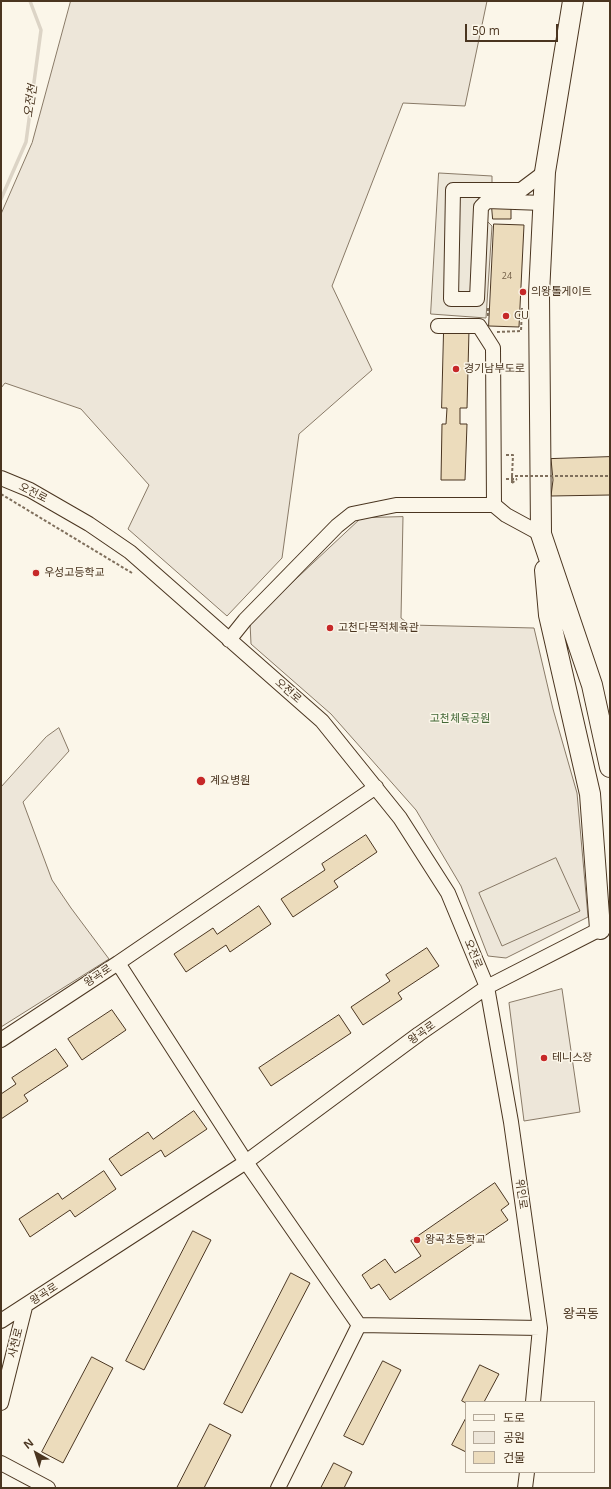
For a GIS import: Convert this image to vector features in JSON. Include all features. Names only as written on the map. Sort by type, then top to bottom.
[{"type":"highway","points":[[573,1],[545,172],[543,204],[539,294],[541,534],[549,615],[590,794],[605,927]]},
{"type":"highway","points":[[541,534],[592,685],[610,767]]},
{"type":"street","points":[[543,204],[487,201],[481,207],[477,299],[451,299],[453,190],[521,190],[545,172]]},
{"type":"street","points":[[438,326],[479,326],[493,348],[494,505]]},
{"type":"street","name":"오전로","points":[[1,478],[30,490],[90,524],[130,552],[322,721],[400,818],[448,893],[487,987]]},
{"type":"street","points":[[229,640],[245,620],[337,526],[352,514],[396,505],[494,505],[506,515],[541,534]]},
{"type":"street","points":[[118,963],[376,787]]},
{"type":"street","name":"왕곡로","points":[[1,1321],[25,1307],[246,1162],[419,1034],[487,987],[605,927]]},
{"type":"street","name":"왕곡로","points":[[1,1040],[118,963],[246,1162]]},
{"type":"street","name":"위인로","points":[[487,987],[511,1122],[540,1328],[533,1401]]},
{"type":"street","points":[[246,1162],[359,1325]]},
{"type":"street","name":"사천로","points":[[1,1403],[25,1307]]},
{"type":"street","points":[[359,1325],[540,1328]]},
{"type":"street","points":[[278,1488],[359,1325]]},
{"type":"street","points":[[1,1463],[48,1488]]},
{"type":"street","points":[[526,1488],[527,1473]]},
{"type":"path","points":[[488,306],[488,320]]},
{"type":"path","points":[[492,329],[497,332],[520,331]]},
{"type":"path","points":[[506,455],[513,455],[512,476],[512,483],[517,479],[506,478]]},
{"type":"path","points":[[512,476],[610,476]]},
{"type":"path","points":[[1,494],[137,576]]},
{"type":"green space","points":[[71,1],[487,1],[465,106],[403,103],[332,286],[372,370],[299,434],[282,558],[227,616],[128,529],[149,485],[81,409],[5,383],[1,388],[1,214],[32,143]]},
{"type":"green space","name":"고천체육공원","points":[[403,517],[401,618],[410,625],[534,628],[553,709],[577,793],[588,917],[506,958],[488,956],[461,886],[416,810],[331,714],[251,644],[250,622],[361,518]]},
{"type":"green space","points":[[59,728],[69,751],[23,802],[52,880],[109,959],[1,1027],[1,787],[46,737]]},
{"type":"green space","name":"테니스장","points":[[562,989],[580,1112],[524,1121],[509,1003]]},
{"type":"shaded area","points":[[439,173],[492,176],[492,196],[485,219],[492,226],[486,318],[431,314]]},
{"type":"shaded area","points":[[556,858],[580,911],[502,946],[479,893]]},
{"type":"building","points":[[492,207],[511,207],[511,219],[493,219]]},
{"type":"building","points":[[494,224],[524,225],[519,327],[489,326]]},
{"type":"building","name":"경기남부도로","points":[[444,330],[469,330],[467,408],[460,408],[460,424],[467,424],[465,480],[441,480],[442,424],[446,424],[447,408],[442,408]]},
{"type":"building","points":[[610,457],[610,495],[551,496],[553,480],[551,459]]},
{"type":"building","points":[[366,835],[377,852],[334,881],[338,887],[293,917],[281,899],[325,870],[322,864]]},
{"type":"building","points":[[259,906],[271,924],[230,952],[226,945],[186,972],[174,954],[213,928],[217,934]]},
{"type":"building","points":[[427,948],[439,966],[398,993],[402,999],[363,1025],[351,1007],[390,981],[386,975]]},
{"type":"building","points":[[112,1010],[126,1030],[82,1060],[68,1039]]},
{"type":"building","points":[[339,1015],[351,1033],[271,1086],[259,1068]]},
{"type":"building","points":[[56,1049],[68,1066],[24,1095],[28,1101],[1,1119],[1,1094],[16,1084],[12,1078]]},
{"type":"building","points":[[194,1111],[207,1129],[165,1157],[161,1150],[121,1176],[109,1159],[148,1132],[153,1139]]},
{"type":"building","points":[[104,1171],[116,1189],[75,1217],[70,1210],[30,1237],[19,1219],[58,1193],[62,1199]]},
{"type":"building","points":[[495,1183],[509,1204],[501,1210],[508,1220],[390,1300],[379,1284],[371,1289],[362,1275],[385,1259],[395,1273],[421,1256],[411,1241]]},
{"type":"building","points":[[193,1231],[211,1240],[144,1370],[126,1361]]},
{"type":"building","points":[[291,1273],[310,1283],[242,1413],[224,1404]]},
{"type":"building","points":[[92,1357],[113,1368],[63,1463],[42,1452]]},
{"type":"building","points":[[383,1361],[401,1370],[363,1445],[344,1436]]},
{"type":"building","points":[[480,1365],[499,1374],[485,1401],[465,1401],[465,1402],[462,1401]]},
{"type":"building","points":[[465,1420],[465,1452],[452,1445]]},
{"type":"building","points":[[210,1424],[231,1435],[204,1488],[177,1488]]},
{"type":"building","points":[[334,1463],[352,1472],[344,1488],[321,1488]]},
{"type":"waterway","name":"오전천","points":[[1,199],[26,142],[41,30],[30,1]]},
{"type":"place","name":"의왕톨게이트","points":[[523,292]]},
{"type":"place","name":"CU","points":[[506,316]]},
{"type":"place","name":"경기남부도로","points":[[456,369]]},
{"type":"place","name":"우성고등학교","points":[[36,573]]},
{"type":"place","name":"고천다목적체육관","points":[[330,628]]},
{"type":"place","name":"계요병원","points":[[201,781]]},
{"type":"place","name":"테니스장","points":[[544,1058]]},
{"type":"place","name":"왕곡초등학교","points":[[417,1240]]},
{"type":"district","name":"왕곡동","points":[[581,1314]]}]
